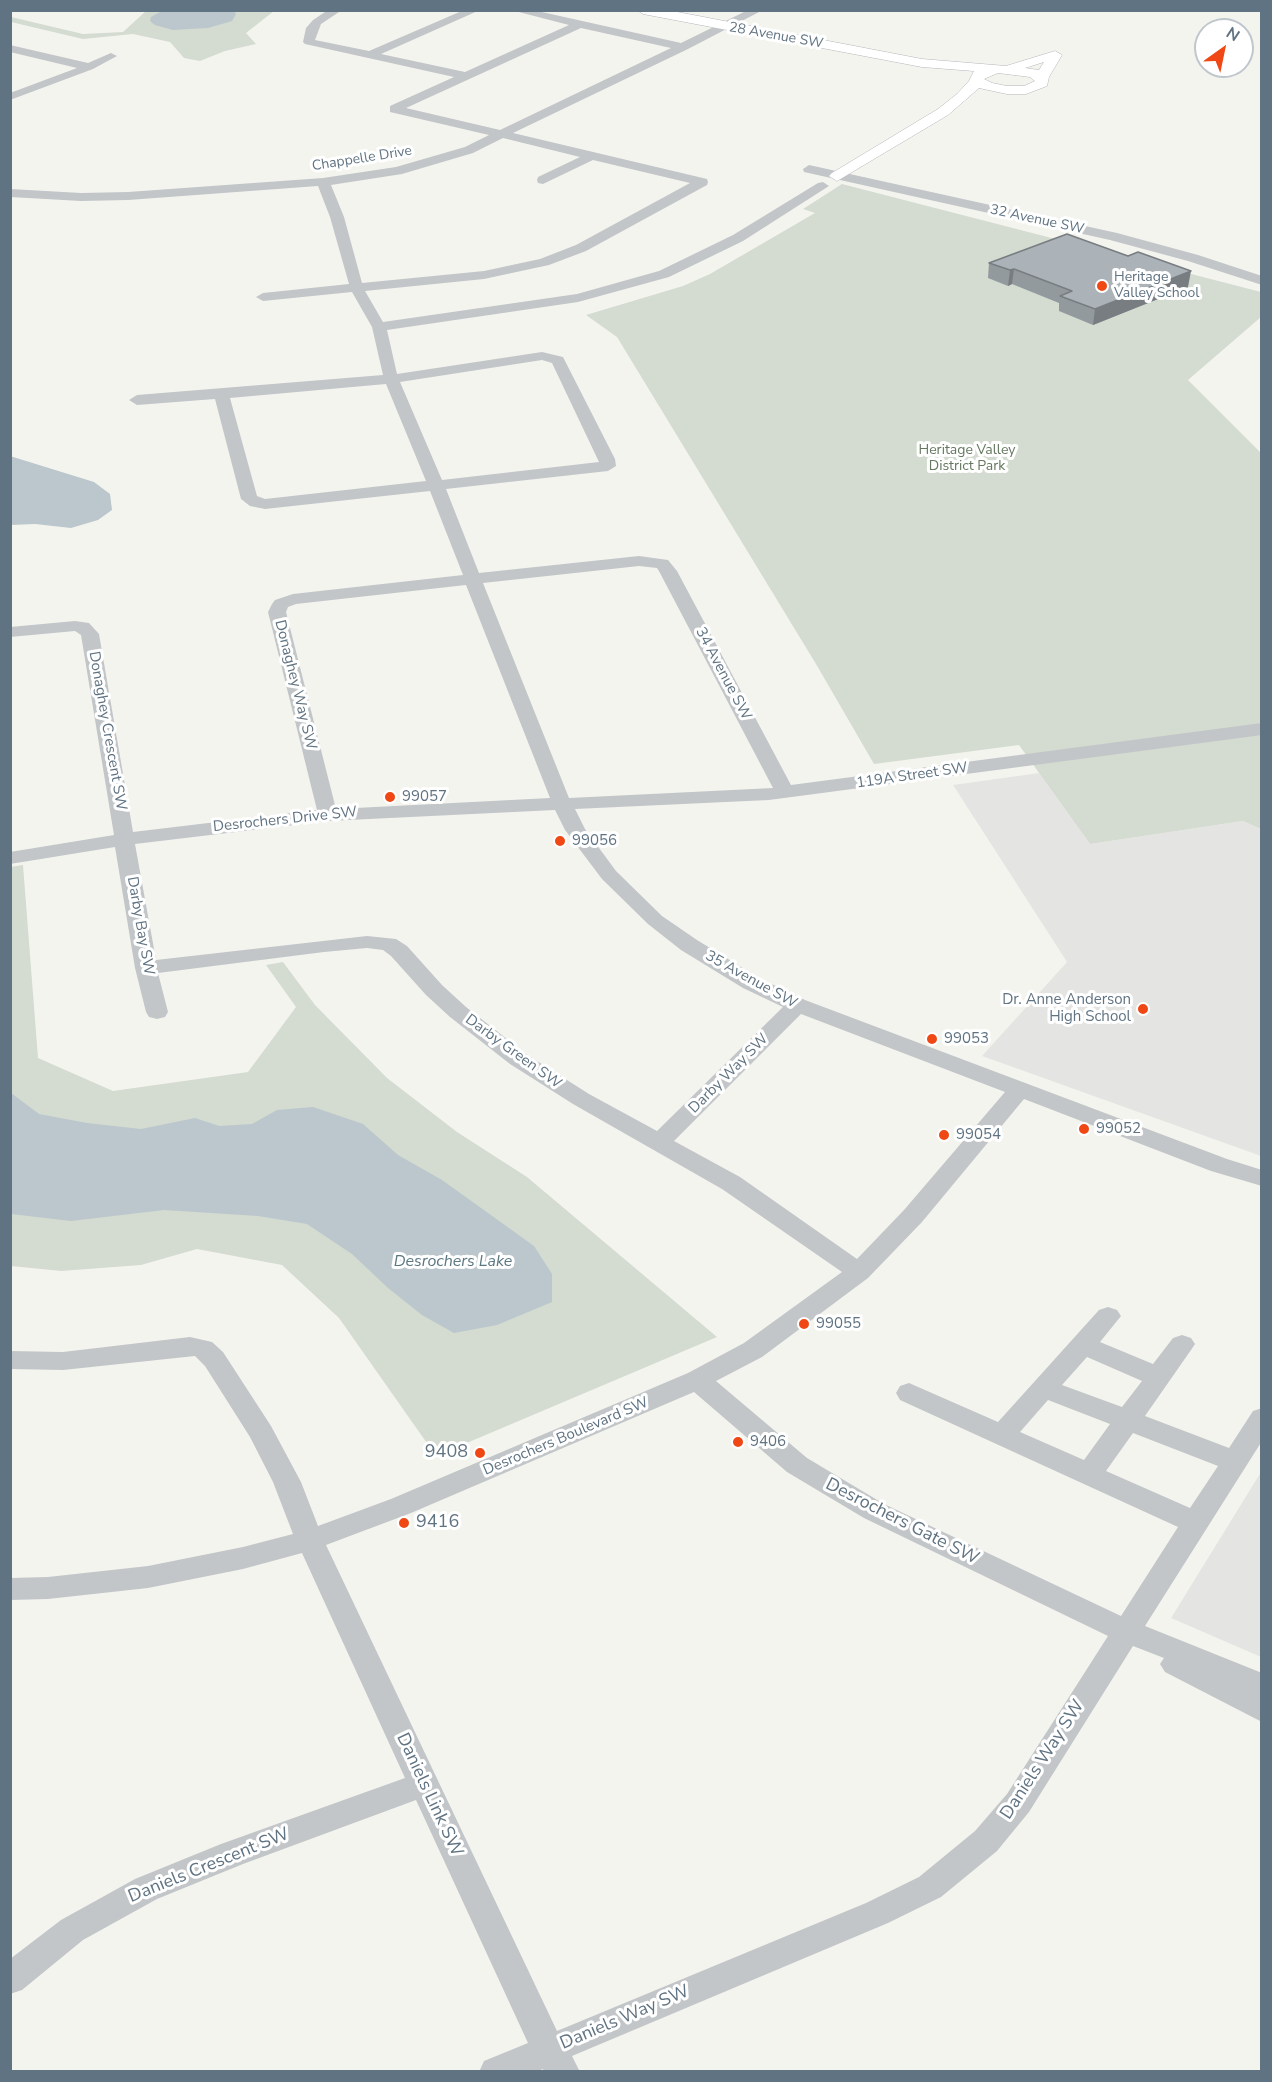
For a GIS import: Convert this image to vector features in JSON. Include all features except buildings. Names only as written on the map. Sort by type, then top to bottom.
[{"type":"main road","name":"28 Avenue SW","points":[[643,10],[922,63],[1027,71],[1042,77]]},
{"type":"main road","name":"28 Avenue SW","points":[[660,10],[751,32],[837,47]]},
{"type":"main road","points":[[703,38],[751,32]]},
{"type":"main road","points":[[837,176],[943,112],[962,97],[979,74],[1055,55],[1071,45]]},
{"type":"main road","points":[[943,112],[990,95],[1039,86],[1055,55]]},
{"type":"main road","name":"28 Avenue SW","points":[[922,63],[997,89],[1017,90]]},
{"type":"street","points":[[337,10],[317,22],[312,28],[309,42],[466,76]]},
{"type":"street","points":[[370,55],[475,10]]},
{"type":"street","points":[[516,10],[684,47]]},
{"type":"street","name":"Chappelle Drive","points":[[10,193],[81,197],[128,196],[323,182],[397,171],[469,150],[758,10]]},
{"type":"street","points":[[263,297],[484,275],[544,262],[581,248],[702,182],[394,109],[578,25]]},
{"type":"street","points":[[10,48],[89,67]]},
{"type":"street","points":[[10,97],[89,67],[111,56]]},
{"type":"street","points":[[543,180],[593,155]]},
{"type":"street","name":"32 Avenue SW","points":[[809,169],[1144,244],[1262,281]]},
{"type":"street","name":"35 Avenue SW","points":[[323,182],[337,217],[357,289],[379,327],[391,379],[436,484],[561,803],[575,830],[605,871],[627,895],[655,920],[721,966],[797,1005],[1219,1165],[1262,1178]]},
{"type":"street","points":[[379,327],[578,298],[664,273],[738,237],[823,186]]},
{"type":"street","points":[[137,400],[391,379],[542,356],[552,357],[560,365],[607,459],[608,466],[256,503],[248,495],[221,394]]},
{"type":"street","name":"34 Avenue SW","points":[[472,580],[639,561],[662,564],[668,571],[785,792]]},
{"type":"street","name":"Donaghey Way SW","points":[[328,815],[278,608],[281,604],[293,599],[472,580]]},
{"type":"street","name":"Donaghey Crescent SW","points":[[10,632],[75,626],[83,627],[90,634],[125,839]]},
{"type":"street","name":"119A Street SW","points":[[561,803],[716,798],[785,792],[1262,729]]},
{"type":"street","name":"Desrochers Drive SW","points":[[10,858],[125,839],[328,815],[561,803]]},
{"type":"street","name":"Darby Bay SW","points":[[125,839],[146,968],[157,1012]]},
{"type":"street","name":"Darby Green SW","points":[[146,968],[324,946],[368,942],[388,944],[399,951],[434,990],[487,1037],[548,1079],[740,1188],[859,1272]]},
{"type":"street","name":"Darby Way SW","points":[[660,1142],[797,1005]]},
{"type":"street","name":"Desrochers Boulevard SW","points":[[10,1589],[48,1588],[148,1577],[232,1560],[310,1540],[401,1506],[698,1380],[753,1350],[859,1272],[913,1216],[1019,1090]]},
{"type":"street","points":[[1002,1435],[1083,1346],[1107,1316]]},
{"type":"street","points":[[1088,1474],[1182,1344]]},
{"type":"street","name":"Daniels Link SW","points":[[10,1360],[63,1360],[190,1346],[203,1349],[214,1359],[261,1433],[286,1482],[310,1540],[556,2061]]},
{"type":"street","points":[[1083,1346],[1158,1377]]},
{"type":"street","name":"Desrochers Gate SW","points":[[698,1380],[770,1444],[834,1489],[874,1511],[1126,1632],[1149,1639],[1262,1686]]},
{"type":"street","points":[[1044,1388],[1234,1461]]},
{"type":"street","points":[[909,1393],[1194,1522]]},
{"type":"street","name":"Daniels Way SW","points":[[496,2072],[556,2061],[877,1913],[930,1887],[978,1848],[1007,1818],[1262,1418]]},
{"type":"street","name":"Desrochers Gate SW","points":[[1126,1632],[1144,1647],[1262,1710]]},
{"type":"street","name":"Daniels Crescent SW","points":[[10,1979],[72,1930],[146,1889],[232,1854],[424,1784]]},
{"type":"shaded area","name":"Dr. Anne Anderson High School","points":[[1039,773],[1090,844],[1243,821],[1261,829],[1261,1156],[982,1056],[1067,962],[953,785]]},
{"type":"shaded area","points":[[1261,1472],[1262,1657],[1171,1618]]},
{"type":"green space","points":[[146,11],[274,11],[246,33],[256,44],[225,51],[200,61],[184,58],[170,42],[133,34],[83,39],[11,22],[11,17],[83,34],[123,32]]},
{"type":"green space","name":"Heritage Valley District Park","points":[[842,184],[1261,292],[1261,317],[1188,380],[1261,453],[1261,829],[1243,821],[1090,844],[1019,745],[874,764],[816,664],[617,337],[586,315],[683,286],[710,274],[815,213],[803,209]]},
{"type":"green space","points":[[23,865],[38,1058],[113,1091],[248,1072],[296,1007],[266,965],[283,962],[315,1005],[387,1078],[457,1132],[527,1177],[717,1337],[436,1456],[339,1318],[282,1265],[197,1249],[141,1265],[61,1271],[11,1266],[10,867]]},
{"type":"water","points":[[233,10],[236,14],[232,21],[208,28],[173,30],[155,25],[150,21],[151,17],[162,11]]},
{"type":"water","points":[[10,456],[94,482],[110,494],[112,510],[98,520],[71,528],[35,524],[11,525]]},
{"type":"water","name":"Desrochers Lake","points":[[11,1093],[39,1114],[87,1123],[141,1129],[195,1118],[219,1126],[252,1124],[277,1110],[313,1107],[363,1124],[398,1155],[442,1180],[534,1246],[552,1274],[552,1302],[497,1325],[454,1333],[422,1315],[388,1288],[352,1254],[307,1224],[258,1216],[164,1210],[71,1221],[11,1214]]},
{"type":"place","name":"Heritage Valley School","points":[[1102,286]]},
{"type":"place","name":"99057","points":[[390,797]]},
{"type":"place","name":"99056","points":[[560,841]]},
{"type":"place","name":"Dr. Anne Anderson High School","points":[[1143,1009]]},
{"type":"place","name":"99053","points":[[932,1039]]},
{"type":"place","name":"99052","points":[[1084,1129]]},
{"type":"place","name":"99054","points":[[944,1135]]},
{"type":"place","name":"99055","points":[[804,1324]]},
{"type":"place","name":"9406","points":[[738,1442]]},
{"type":"place","name":"9408","points":[[480,1453]]},
{"type":"place","name":"9416","points":[[404,1523]]}]
